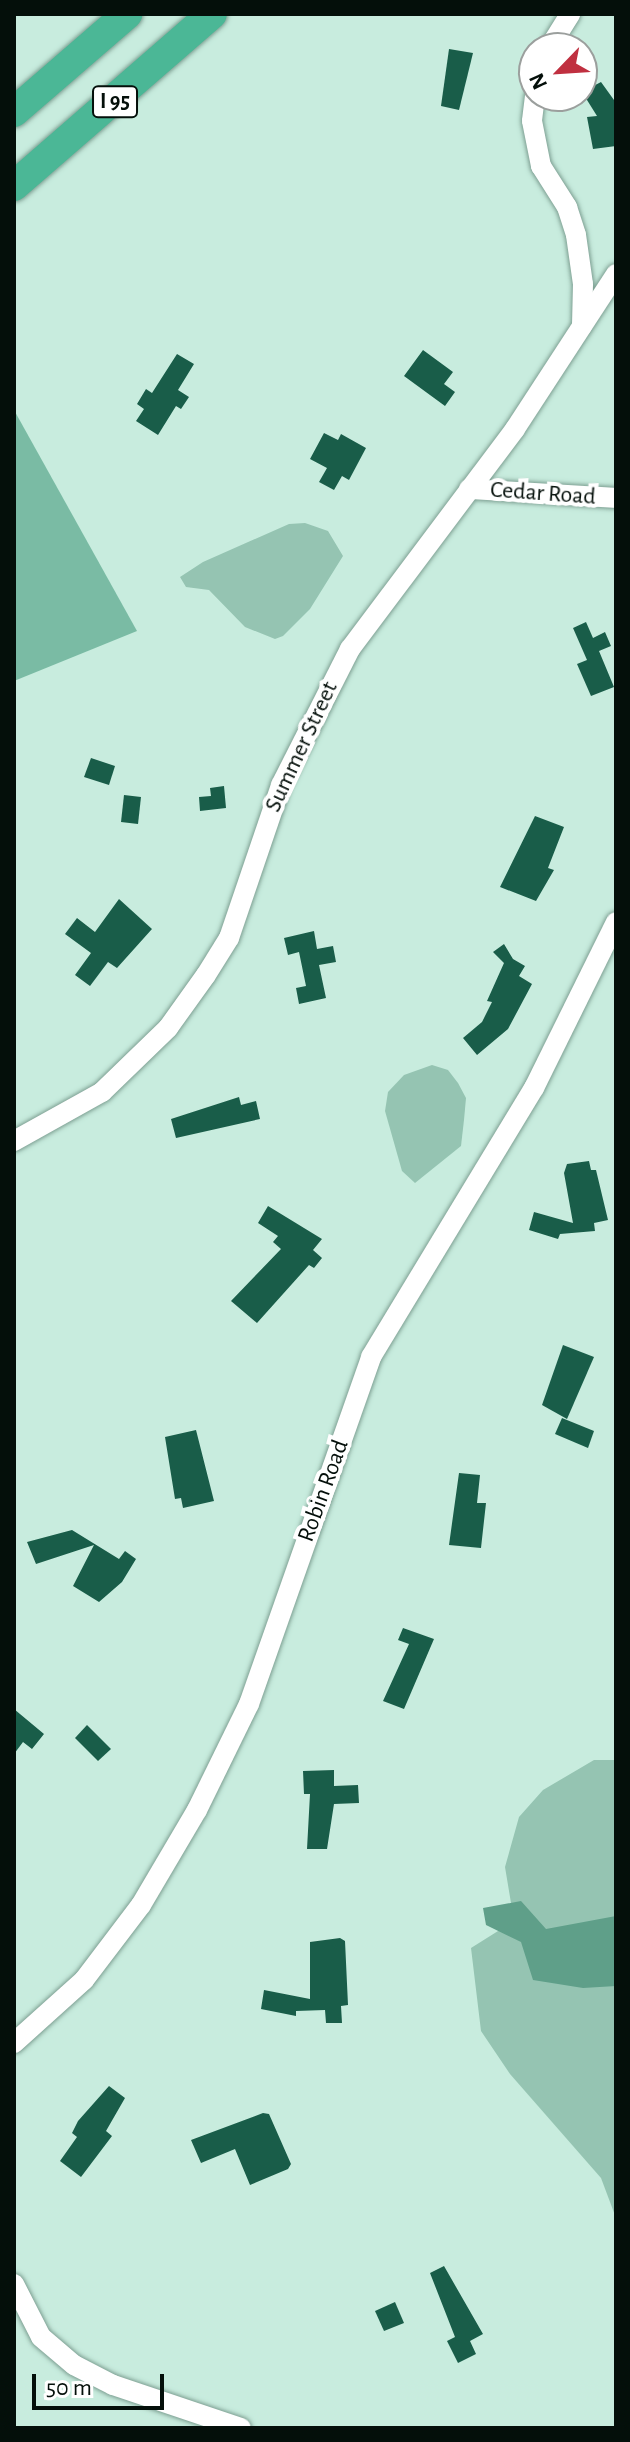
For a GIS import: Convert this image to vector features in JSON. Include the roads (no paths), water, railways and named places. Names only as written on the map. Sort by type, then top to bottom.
[{"type":"highway","name":"I 95","points":[[14,112],[127,14]]},
{"type":"highway","name":"I 95","points":[[14,186],[212,14]]},
{"type":"street","points":[[559,32],[570,14]]},
{"type":"street","points":[[533,112],[541,166],[567,207],[576,235],[583,284],[582,327]]},
{"type":"street","name":"Summer Street","points":[[14,1141],[72,1112],[137,1061],[206,975],[229,938],[281,785],[315,709],[350,649],[469,489],[616,274]]},
{"type":"street","name":"Cedar Road","points":[[469,489],[616,498]]},
{"type":"street","name":"Robin Road","points":[[14,2043],[84,1980],[141,1905],[197,1810],[249,1704],[371,1357],[534,1088],[616,922]]},
{"type":"street","points":[[14,2284],[41,2337],[74,2365],[113,2385],[241,2428]]}]
